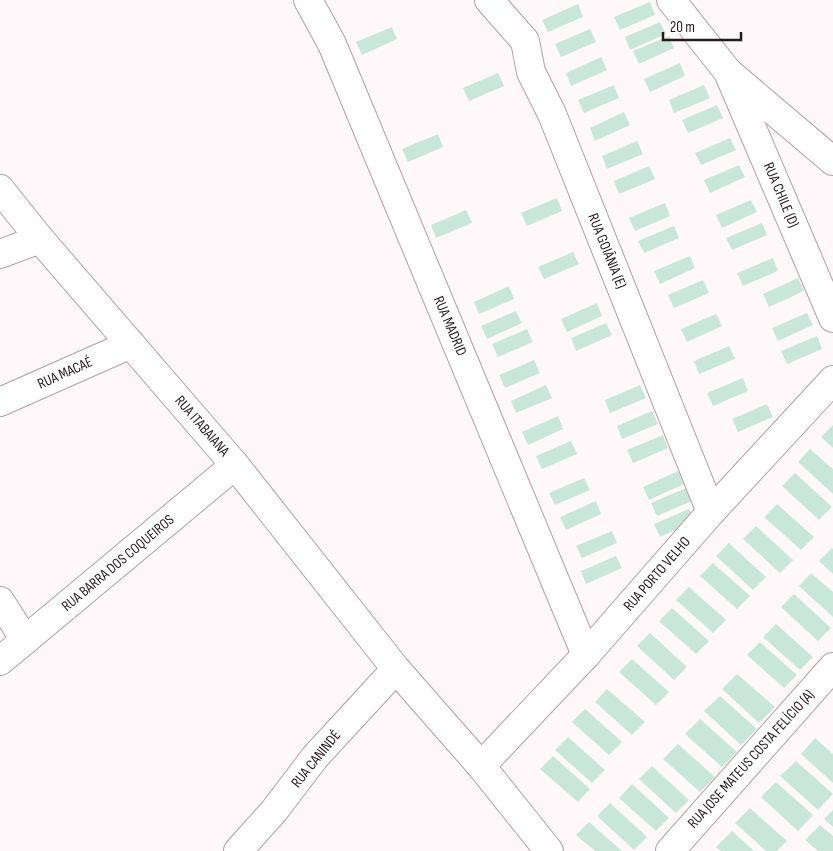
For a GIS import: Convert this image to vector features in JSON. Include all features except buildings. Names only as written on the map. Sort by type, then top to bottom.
[{"type":"street","name":"RUA MADRID","points":[[308,0],[336,54],[586,655]]},
{"type":"street","name":"RUA GOIÂNIA (E)","points":[[489,0],[526,41],[531,72],[552,114],[711,512]]},
{"type":"street","points":[[671,0],[728,72],[833,161]]},
{"type":"street","name":"RUA CHILE (D)","points":[[728,72],[833,318]]},
{"type":"street","name":"RUA ITABAIANA","points":[[0,189],[40,239],[235,465],[396,669],[481,766]]},
{"type":"street","points":[[0,254],[40,239]]},
{"type":"street","name":"RUA MACAÉ","points":[[0,402],[131,344]]},
{"type":"street","name":"RUA PORTO VELHO","points":[[481,766],[586,655],[711,512],[833,380]]},
{"type":"street","name":"RUA BARRA DOS COQUEIROS","points":[[0,661],[235,465]]},
{"type":"street","points":[[0,601],[26,640]]},
{"type":"street","name":"RUA JOSE MATEUS COSTA FELÍCIO (A)","points":[[670,851],[833,667]]},
{"type":"street","name":"RUA CANINDÉ","points":[[245,849],[315,757],[396,669]]},
{"type":"street","points":[[481,766],[549,851]]}]
